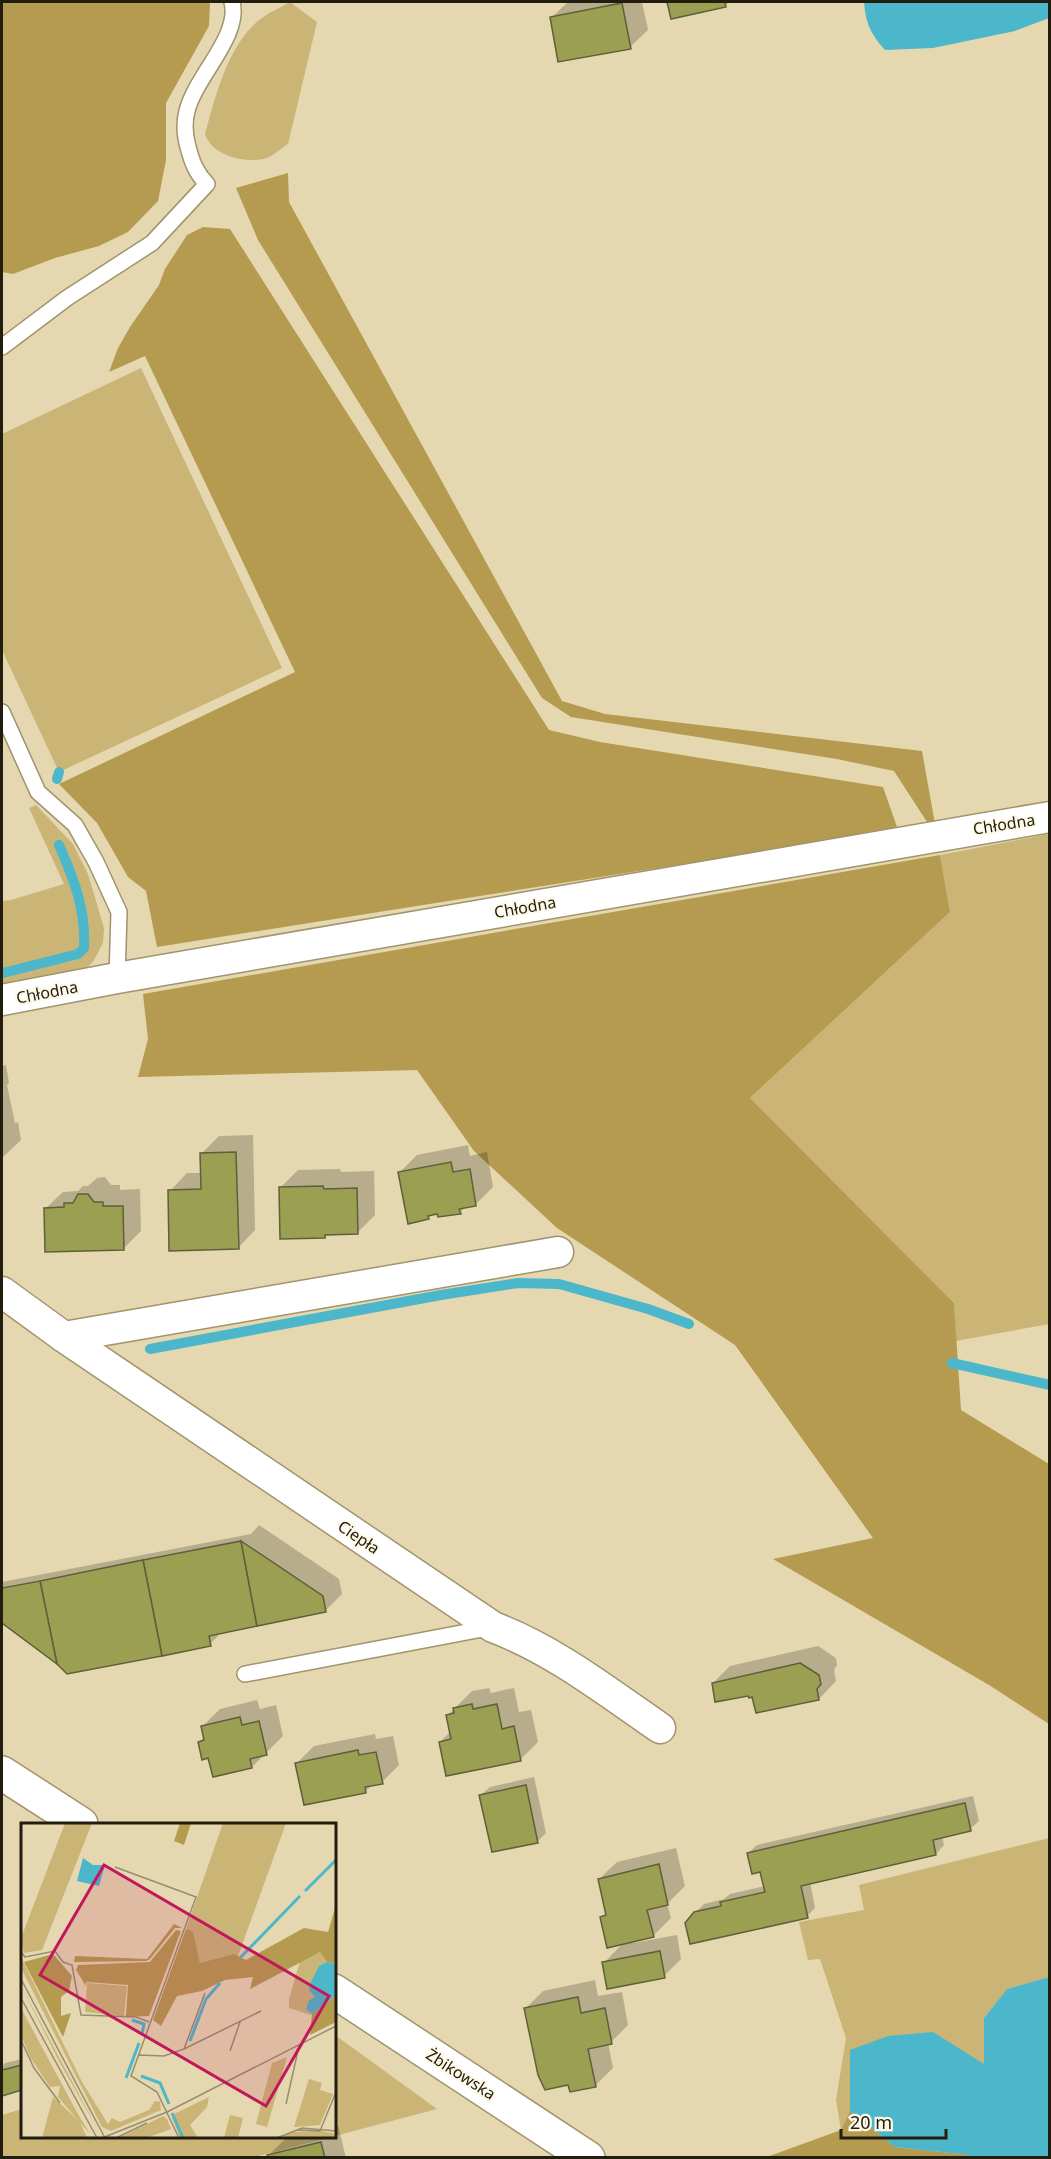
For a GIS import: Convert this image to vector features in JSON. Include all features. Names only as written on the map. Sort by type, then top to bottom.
[{"type":"main road","points":[[2,1773],[79,1823]]},
{"type":"main road","name":"Żbikowska","points":[[336,1992],[570,2153]]},
{"type":"street","name":"Chłodna","points":[[2,1000],[117,978],[1050,817]]},
{"type":"street","points":[[64,1337],[558,1252]]},
{"type":"street","name":"Ciepła","points":[[2,1292],[64,1337],[493,1627],[551,1653],[660,1728]]},
{"type":"lane","points":[[2,347],[67,298],[152,243],[207,184],[196,173],[191,158],[185,135],[187,111],[201,79],[233,21],[232,2]]},
{"type":"lane","points":[[2,712],[38,792],[75,825],[96,862],[119,912],[117,978]]},
{"type":"lane","points":[[245,1674],[493,1627]]},
{"type":"shaded area","points":[[2,2],[209,2],[210,4],[209,26],[166,103],[166,160],[158,201],[128,232],[99,246],[55,258],[13,274],[2,272]]},
{"type":"shaded area","points":[[290,2],[317,22],[288,144],[263,159],[246,160],[229,156],[214,147],[205,134],[224,73],[247,32],[269,13]]},
{"type":"shaded area","points":[[288,173],[289,202],[562,701],[605,714],[922,751],[935,824],[929,825],[894,771],[837,759],[571,717],[542,698],[258,240],[236,188]]},
{"type":"shaded area","points":[[203,227],[230,229],[549,730],[600,742],[883,787],[898,830],[157,947],[146,891],[128,877],[97,823],[59,784],[295,672],[145,356],[109,372],[118,348],[159,285],[165,269],[187,235]]},
{"type":"shaded area","points":[[141,368],[282,668],[59,772],[2,650],[2,434]]},
{"type":"shaded area","points":[[36,805],[73,844],[88,874],[104,928],[103,943],[93,962],[81,972],[6,986],[2,983],[2,901],[64,884],[29,808]]},
{"type":"shaded area","points":[[1049,834],[1049,1324],[956,1341],[954,1303],[750,1098],[950,912],[940,855]]},
{"type":"shaded area","points":[[940,855],[950,912],[750,1098],[954,1303],[961,1410],[1049,1464],[1049,1724],[989,1685],[773,1559],[873,1538],[735,1345],[557,1228],[474,1151],[417,1070],[138,1077],[148,1039],[143,994]]},
{"type":"shaded area","points":[[1049,1838],[1049,1977],[1007,1989],[984,2018],[984,2064],[850,2050],[850,2111],[841,2130],[836,2100],[846,2038],[820,1959],[808,1960],[799,1922],[864,1910],[859,1885]]},
{"type":"shaded area","points":[[336,2036],[437,2109],[336,2136]]},
{"type":"shaded area","points":[[21,2109],[21,2138],[327,2138],[255,2157],[2,2157],[2,2115]]},
{"type":"shaded area","points":[[850,2111],[895,2147],[975,2157],[764,2158],[841,2130]]},
{"type":"water","points":[[864,2],[1049,2],[1049,18],[1015,31],[933,48],[885,50],[870,28]]},
{"type":"water","points":[[1049,1977],[1049,2157],[975,2157],[895,2147],[850,2111],[850,2050],[888,2036],[933,2032],[984,2064],[984,2018],[1007,1989]]},
{"type":"building","points":[[667,2],[725,2],[726,7],[671,19]]},
{"type":"building","points":[[622,3],[631,49],[558,62],[550,17]]},
{"type":"building","points":[[236,1152],[239,1249],[169,1251],[168,1190],[201,1189],[200,1153]]},
{"type":"building","points":[[451,1162],[453,1172],[470,1169],[476,1206],[459,1209],[461,1214],[438,1217],[437,1214],[428,1216],[429,1219],[408,1224],[398,1172]]},
{"type":"building","points":[[323,1186],[324,1189],[357,1188],[358,1234],[325,1235],[325,1238],[280,1239],[279,1187]]},
{"type":"building","points":[[78,1194],[88,1194],[94,1202],[103,1202],[103,1206],[123,1206],[124,1250],[45,1252],[44,1208],[64,1207],[64,1203],[73,1203]]},
{"type":"building","points":[[241,1541],[257,1626],[209,1636],[211,1646],[162,1656],[143,1560]]},
{"type":"building","points":[[241,1541],[323,1596],[326,1612],[257,1626]]},
{"type":"building","points":[[143,1560],[162,1656],[67,1674],[57,1664],[40,1581]]},
{"type":"building","points":[[40,1581],[57,1664],[2,1623],[2,1588]]},
{"type":"building","points":[[800,1663],[819,1675],[821,1684],[817,1689],[819,1700],[756,1713],[752,1697],[715,1702],[712,1683]]},
{"type":"building","points":[[472,1704],[473,1709],[497,1704],[502,1729],[514,1726],[521,1761],[446,1776],[439,1742],[451,1739],[446,1715],[454,1713],[453,1708]]},
{"type":"building","points":[[240,1717],[242,1725],[259,1721],[267,1755],[250,1759],[252,1768],[213,1777],[208,1758],[202,1760],[198,1742],[204,1740],[201,1726]]},
{"type":"building","points":[[358,1750],[359,1755],[376,1752],[383,1784],[365,1787],[366,1793],[304,1805],[295,1763]]},
{"type":"building","points":[[526,1785],[538,1843],[492,1852],[479,1795]]},
{"type":"building","points":[[965,1803],[971,1831],[933,1840],[936,1855],[801,1886],[808,1918],[690,1944],[685,1923],[694,1912],[721,1906],[720,1902],[765,1892],[760,1872],[752,1874],[747,1853]]},
{"type":"building","points":[[659,1864],[668,1905],[647,1910],[654,1937],[607,1948],[600,1917],[606,1915],[598,1879]]},
{"type":"building","points":[[660,1951],[665,1978],[607,1989],[602,1962]]},
{"type":"building","points":[[578,1997],[581,2013],[605,2008],[612,2044],[588,2049],[596,2087],[570,2092],[568,2085],[545,2090],[538,2075],[524,2008]]},
{"type":"building","points":[[21,2065],[21,2090],[2,2096],[2,2070]]},
{"type":"building","points":[[321,2142],[325,2158],[268,2158],[267,2155]]},
{"type":"waterway","points":[[57,779],[59,772]]},
{"type":"waterway","points":[[3,973],[78,954],[84,948],[83,921],[78,895],[59,845]]},
{"type":"waterway","points":[[150,1349],[518,1283],[559,1284],[648,1309],[689,1324]]},
{"type":"waterway","points":[[952,1363],[1050,1385]]}]
